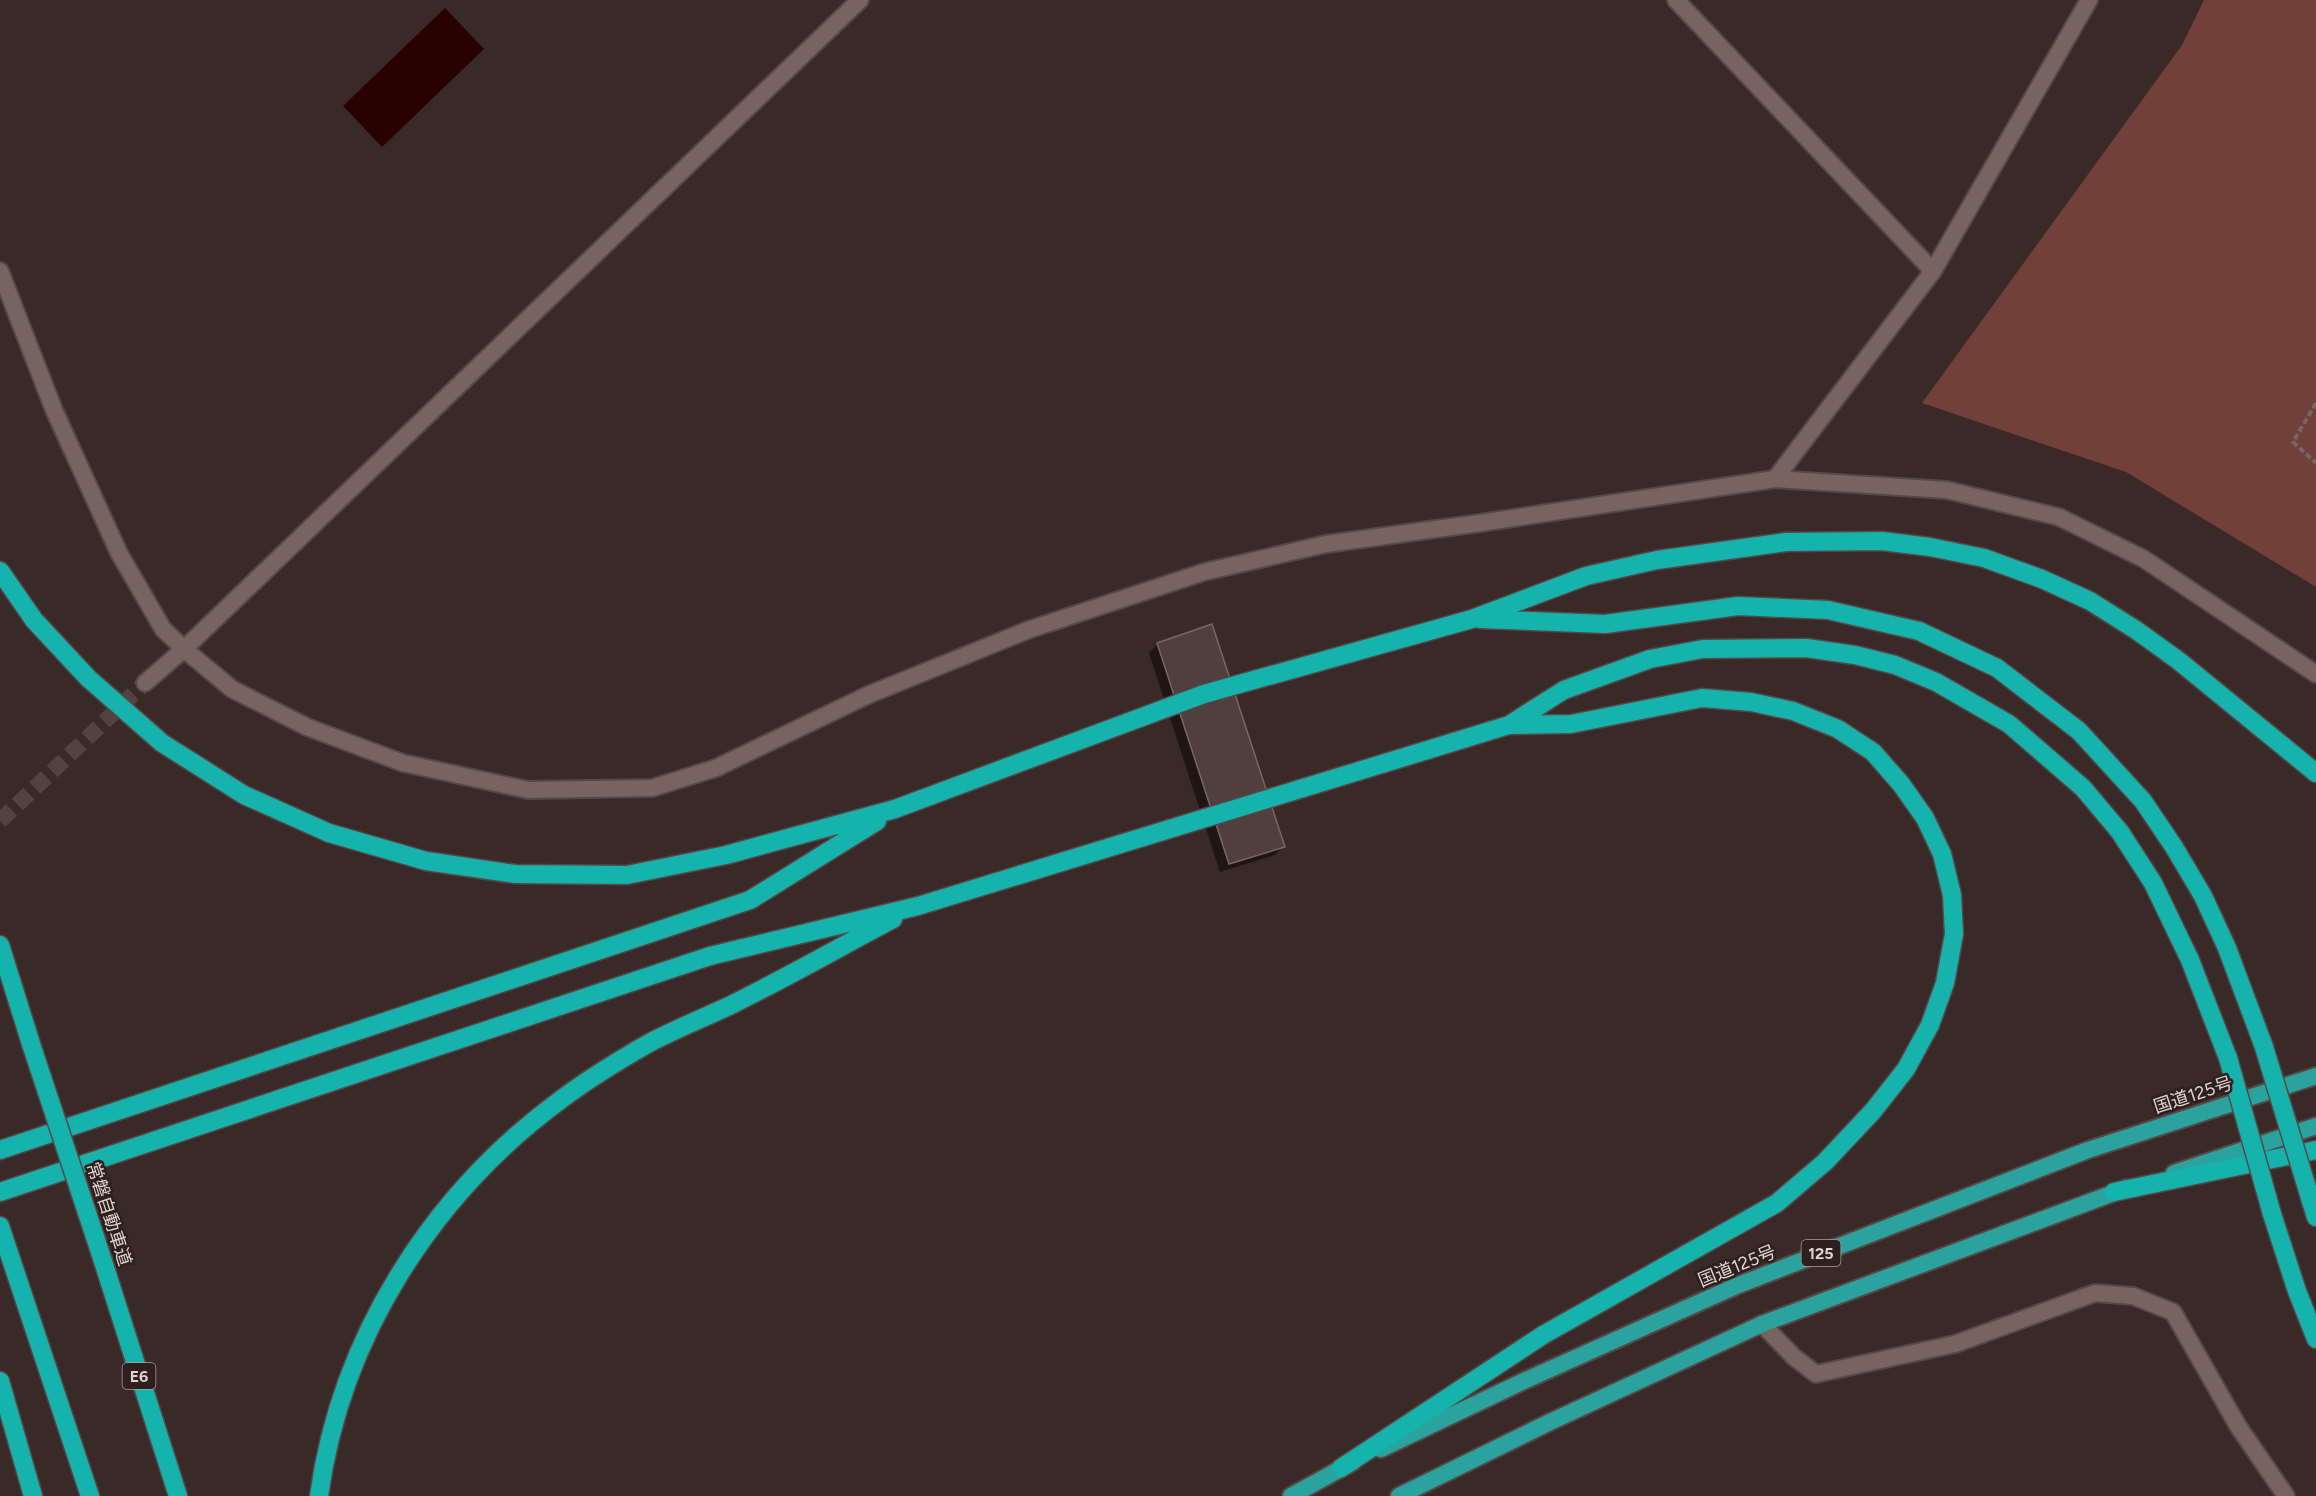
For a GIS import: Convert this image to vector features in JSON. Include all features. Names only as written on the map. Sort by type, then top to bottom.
[{"type":"highway","points":[[0,571],[34,620],[88,678],[162,743],[243,795],[328,833],[426,861],[515,874],[627,874],[726,855],[895,809],[1204,694],[1472,619],[1586,576],[1657,560],[1786,542],[1882,541],[1930,547],[1984,558],[2042,579],[2090,601],[2179,661],[2316,773]]},
{"type":"highway","points":[[1472,619],[1605,624],[1738,606],[1828,610],[1919,631],[1997,668],[2079,731],[2143,801],[2175,847],[2203,896],[2227,948],[2264,1047],[2313,1209]]},
{"type":"highway","points":[[0,1192],[710,957],[918,906],[1509,725],[1564,690],[1650,659],[1702,649],[1806,648],[1855,655],[1895,665],[1936,682],[2009,724],[2083,788],[2120,832],[2153,883],[2190,960],[2228,1058],[2272,1214],[2297,1292],[2316,1339]]},
{"type":"highway","points":[[1341,1468],[1543,1335],[1777,1203],[1825,1162],[1873,1111],[1906,1069],[1930,1026],[1945,984],[1954,934],[1952,895],[1942,854],[1925,818],[1901,784],[1873,752],[1838,729],[1793,711],[1751,702],[1702,698],[1571,724],[1509,725]]},
{"type":"highway","points":[[0,1150],[750,900],[895,809]]},
{"type":"highway","points":[[319,1496],[323,1465],[346,1381],[378,1309],[424,1237],[492,1156],[564,1097],[651,1042],[730,1005],[918,906]]},
{"type":"highway","name":"常磐自動車道","points":[[0,945],[178,1496]]},
{"type":"highway","name":"国道125号","points":[[1291,1496],[1341,1468],[1526,1380],[1736,1286],[2088,1150],[2316,1076]]},
{"type":"highway","points":[[1399,1496],[1550,1422],[1762,1324],[2114,1192],[2316,1126]]},
{"type":"highway","points":[[2114,1192],[2316,1150]]},
{"type":"highway","points":[[0,1226],[90,1496]]},
{"type":"highway","points":[[0,1381],[33,1496]]},
{"type":"street","points":[[145,683],[184,649],[860,0]]},
{"type":"street","points":[[1676,0],[1933,271]]},
{"type":"street","points":[[1775,479],[1933,271],[2089,0]]},
{"type":"street","points":[[0,271],[54,410],[119,553],[163,629],[232,689],[307,727],[402,763],[528,790],[652,788],[716,768],[868,695],[1028,630],[1204,572],[1326,544],[1775,479],[1947,490],[2059,517],[2144,559],[2316,674]]},
{"type":"street","points":[[1762,1324],[1794,1357],[1816,1374],[1955,1344],[2095,1293],[2133,1296],[2173,1312],[2238,1426],[2286,1496]]},
{"type":"path","points":[[2316,402],[2293,442],[2316,463]]},
{"type":"shaded area","points":[[2204,0],[2316,0],[2316,587],[2126,472],[1922,403],[2182,45]]},
{"type":"shaded area","points":[[445,8],[484,49],[382,147],[343,106]]},
{"type":"building","points":[[1212,624],[1285,847],[1229,864],[1157,643]]},
{"type":"tunnel","points":[[0,821],[145,683]]}]
